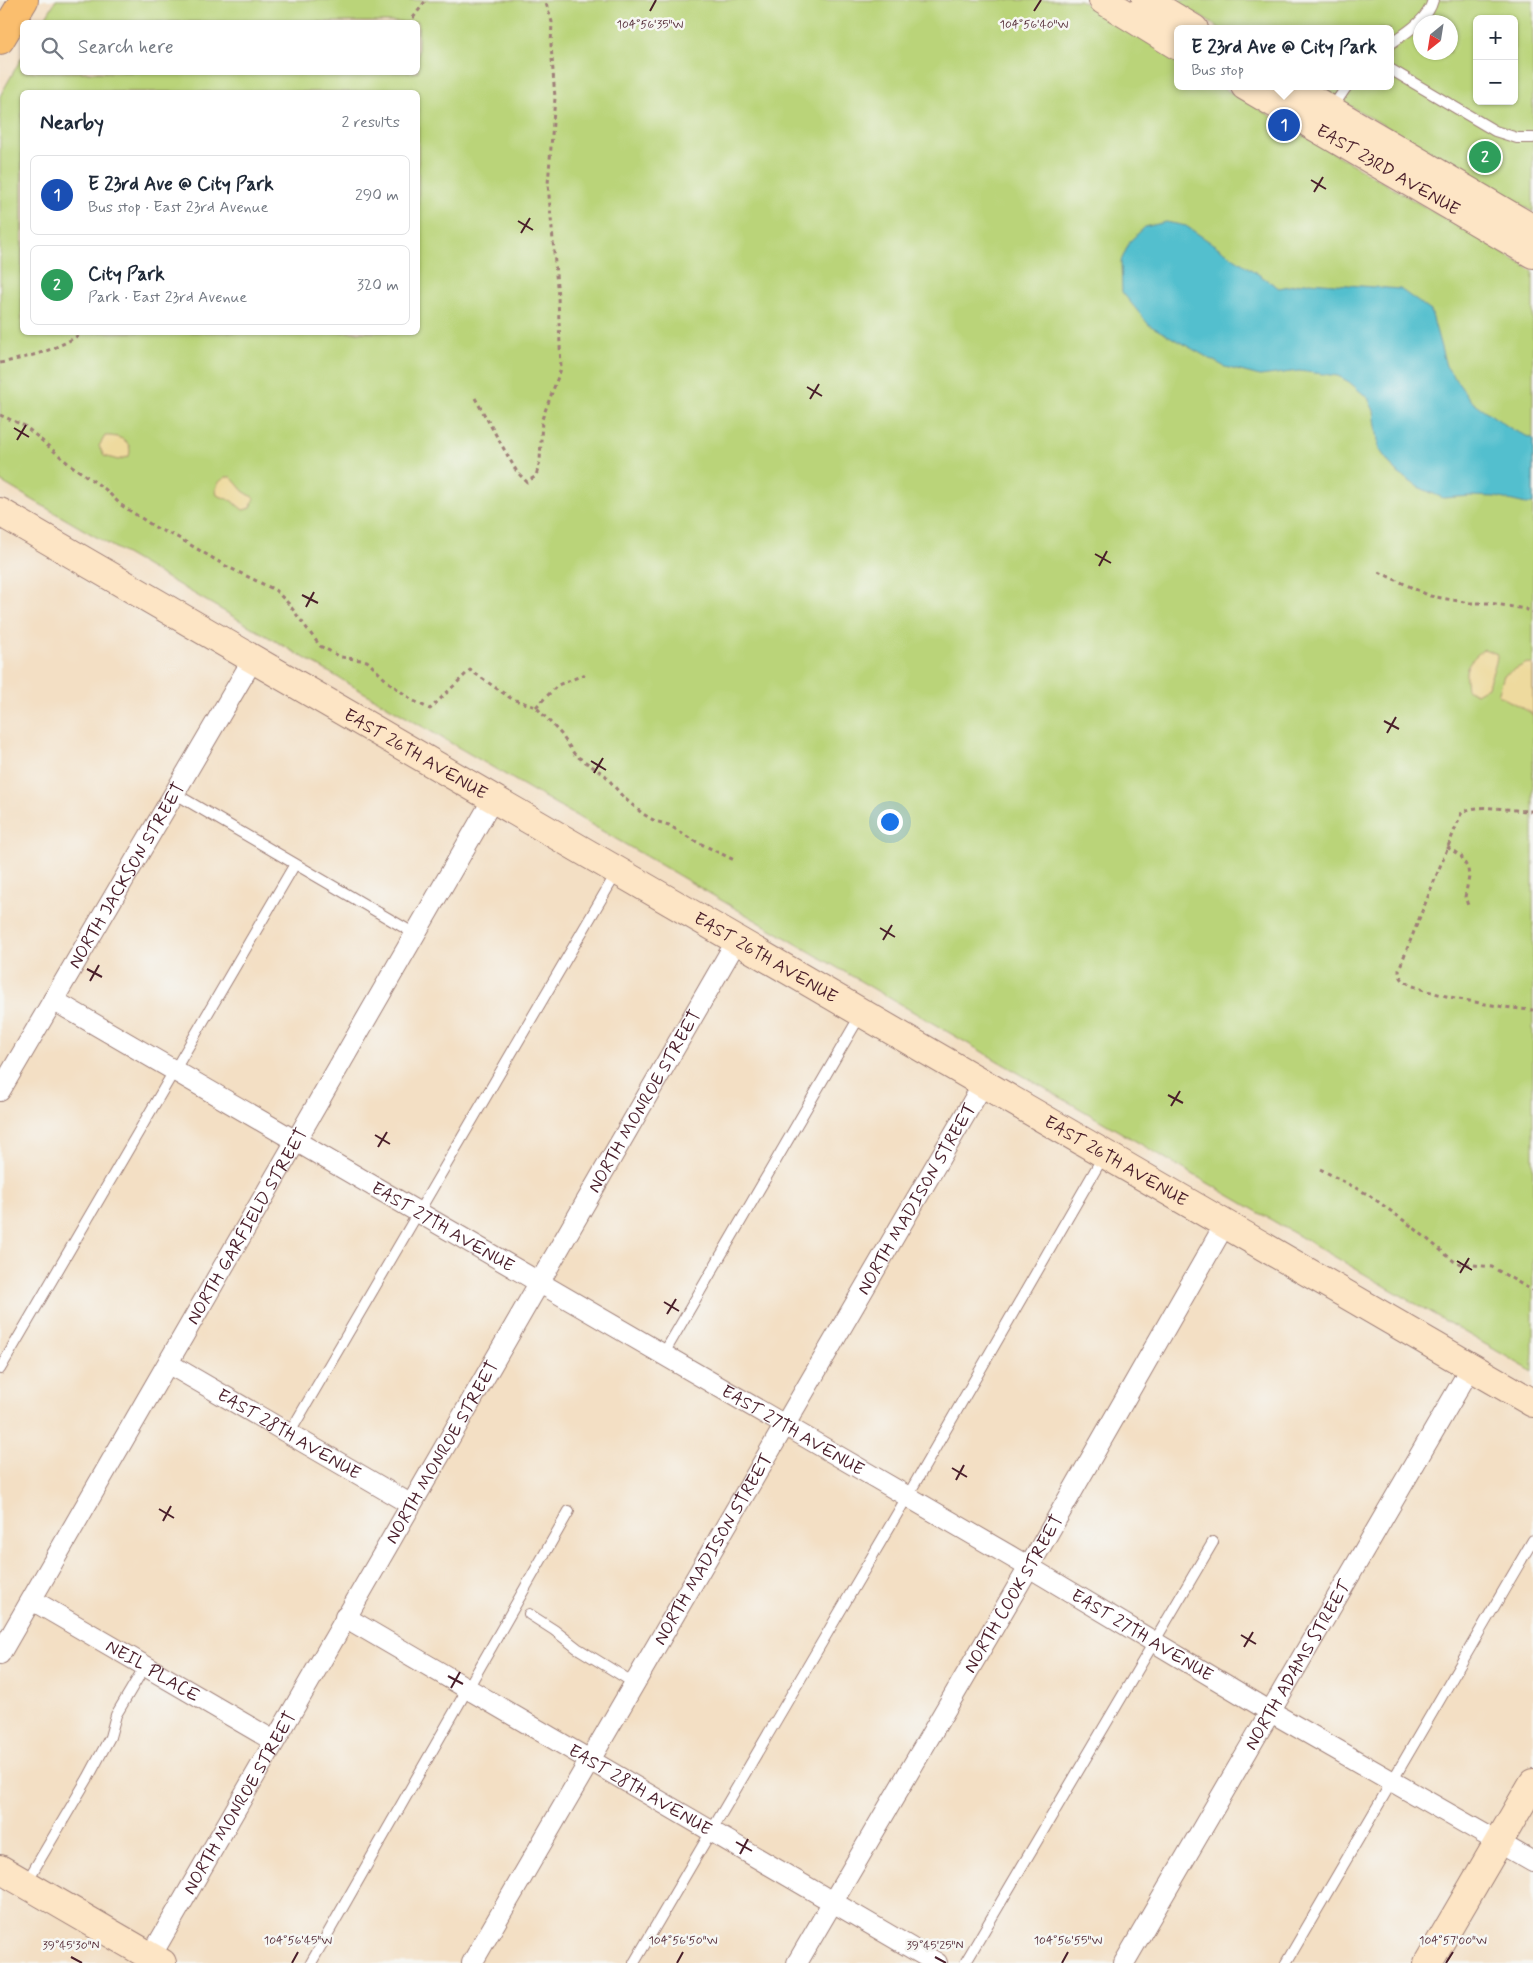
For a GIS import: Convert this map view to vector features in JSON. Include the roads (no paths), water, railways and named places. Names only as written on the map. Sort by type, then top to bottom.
[{"type":"main road","points":[[0,40],[24,0]]},
{"type":"street","points":[[1103,0],[1174,44]]},
{"type":"street","points":[[1146,0],[1187,25]]},
{"type":"street","name":"EAST 23RD AVENUE","points":[[1254,90],[1325,120],[1533,229]]},
{"type":"street","name":"EAST 23RD AVENUE","points":[[1294,90],[1325,120],[1533,254]]},
{"type":"street","name":"EAST 26TH AVENUE","points":[[0,512],[1533,1403]]},
{"type":"street","name":"NORTH JACKSON STREET","points":[[0,1091],[253,659]]},
{"type":"street","name":"NORTH GARFIELD STREET","points":[[0,1654],[494,799]]},
{"type":"street","name":"NORTH MONROE STREET","points":[[154,1961],[274,1740],[737,940]]},
{"type":"street","name":"EAST 27TH AVENUE","points":[[53,1000],[1029,1567],[1271,1712],[1533,1862]]},
{"type":"street","name":"NORTH MADISON STREET","points":[[472,1963],[984,1084]]},
{"type":"street","name":"NORTH COOK STREET","points":[[797,1963],[1029,1567],[1226,1224]]},
{"type":"street","name":"EAST 28TH AVENUE","points":[[168,1364],[410,1504]]},
{"type":"street","name":"NORTH ADAMS STREET","points":[[1124,1963],[1471,1367]]},
{"type":"street","name":"NEIL PLACE","points":[[32,1600],[274,1740]]},
{"type":"street","name":"EAST 28TH AVENUE","points":[[345,1617],[937,1963]]},
{"type":"street","points":[[1428,1963],[1533,1783]]},
{"type":"street","points":[[0,1869],[154,1961]]},
{"type":"lane","points":[[1394,41],[1419,23],[1432,6],[1433,0]]},
{"type":"lane","points":[[1394,71],[1495,131],[1517,138],[1533,138]]},
{"type":"lane","points":[[1325,120],[1344,90]]},
{"type":"lane","points":[[174,793],[415,934]]},
{"type":"lane","points":[[0,1369],[295,864]]},
{"type":"lane","points":[[289,1434],[618,871]]},
{"type":"lane","points":[[663,1355],[862,1013]]},
{"type":"lane","points":[[634,1963],[907,1497],[1104,1154]]},
{"type":"lane","points":[[311,1963],[569,1511]]},
{"type":"lane","points":[[1286,1963],[1533,1540]]},
{"type":"lane","points":[[965,1963],[1213,1542]]},
{"type":"lane","points":[[529,1614],[577,1648],[634,1683]]},
{"type":"lane","points":[[25,1884],[88,1778],[110,1737],[116,1715],[145,1666]]},
{"type":"water","points":[[1166,222],[1186,226],[1279,288],[1309,282],[1400,289],[1431,311],[1446,366],[1471,401],[1513,430],[1533,439],[1533,504],[1496,497],[1443,498],[1418,487],[1395,471],[1379,449],[1374,411],[1368,398],[1349,382],[1338,376],[1299,371],[1260,376],[1225,367],[1149,325],[1122,292],[1121,261],[1130,241],[1145,227]]},
{"type":"place","name":"E 23rd Ave @ City Park","points":[[1284,125]]},
{"type":"place","name":"City Park","points":[[1485,157]]}]
